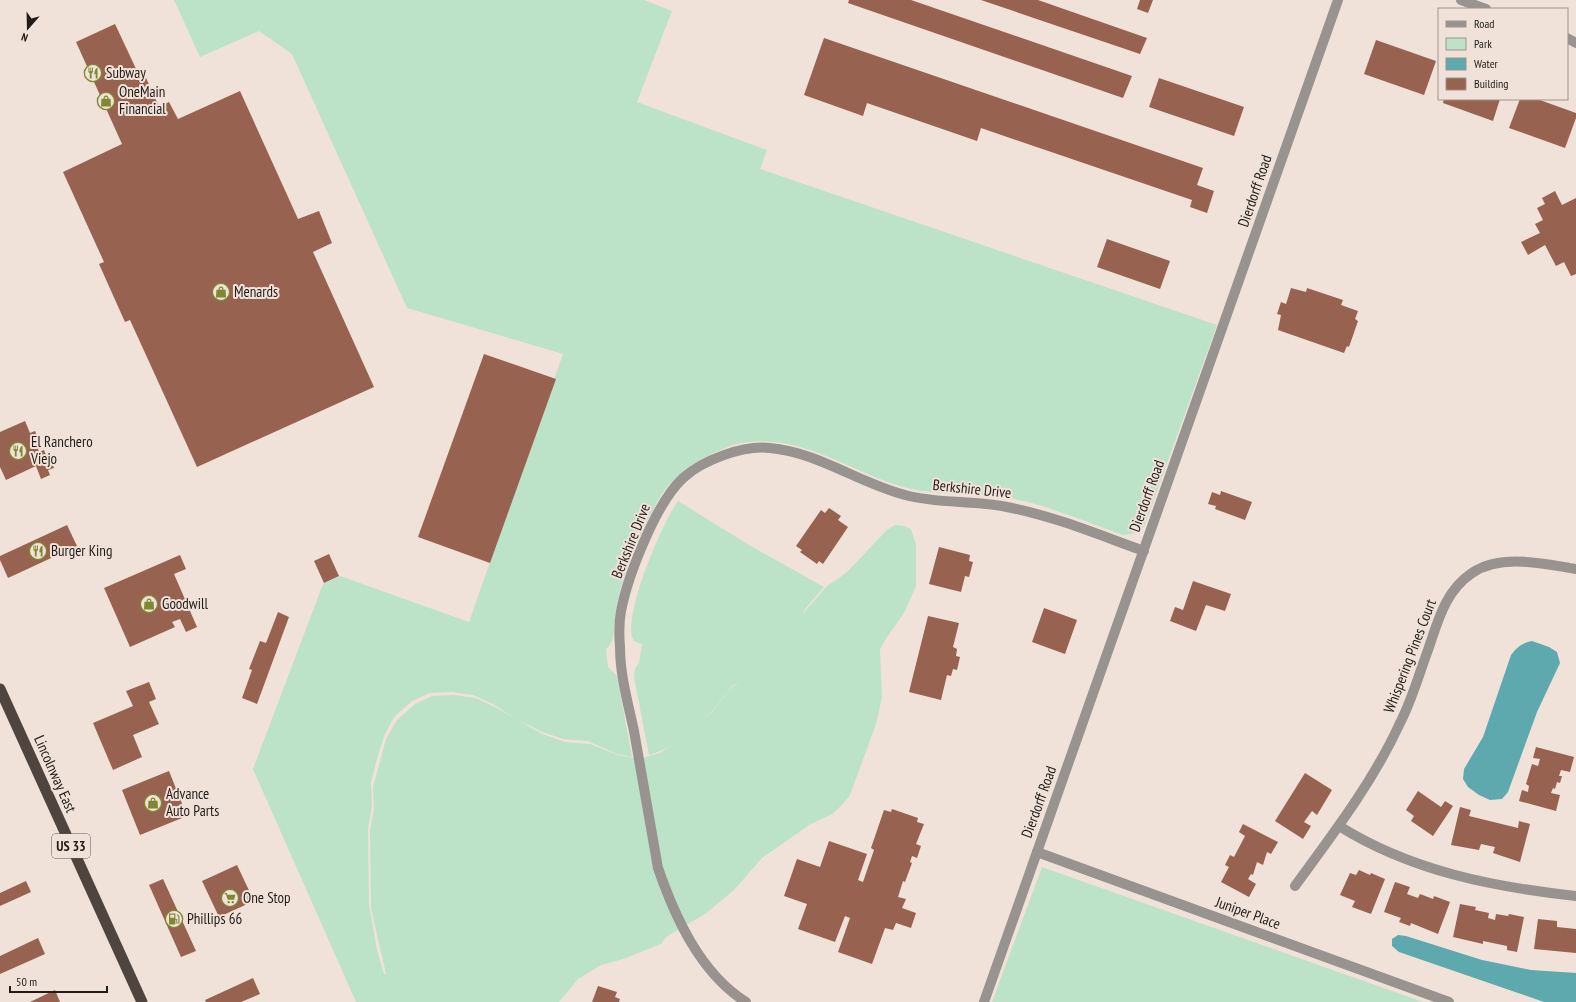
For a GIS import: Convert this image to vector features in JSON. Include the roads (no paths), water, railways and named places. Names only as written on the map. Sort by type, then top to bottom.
[{"type":"highway","name":"Lincolnway East","points":[[0,689],[142,1002]]},
{"type":"street","name":"Dierdorff Road","points":[[984,1002],[1338,0]]},
{"type":"street","points":[[1461,0],[1483,8]]},
{"type":"street","name":"Berkshire Drive","points":[[742,1001],[705,962],[674,911],[658,868],[620,650],[621,611],[632,573],[652,524],[664,502],[683,478],[704,464],[735,451],[768,447],[799,454],[892,492],[935,500],[984,503],[1029,512],[1144,551]]},
{"type":"street","name":"Whispering Pines Court","points":[[1295,886],[1339,826],[1377,767],[1401,722],[1443,607],[1455,588],[1474,572],[1498,563],[1534,563],[1576,569]]},
{"type":"street","points":[[1339,826],[1369,843],[1445,873],[1503,886],[1576,896]]},
{"type":"street","name":"Juniper Place","points":[[1037,852],[1449,1002]]},
{"type":"water","points":[[1532,641],[1549,647],[1557,652],[1560,663],[1537,712],[1508,792],[1502,799],[1490,800],[1479,795],[1468,787],[1463,779],[1464,769],[1483,737],[1511,655],[1520,646]]},
{"type":"water","points":[[1398,935],[1406,936],[1482,960],[1531,970],[1576,973],[1576,1002],[1544,1002],[1399,952],[1392,946],[1392,939]]},
{"type":"place","name":"Subway","points":[[93,73]]},
{"type":"place","name":"OneMain Financial","points":[[106,101]]},
{"type":"place","name":"Menards","points":[[221,292]]},
{"type":"place","name":"El Ranchero Viejo","points":[[18,451]]},
{"type":"place","name":"Burger King","points":[[38,551]]},
{"type":"place","name":"Goodwill","points":[[149,604]]},
{"type":"place","name":"Advance Auto Parts","points":[[153,803]]},
{"type":"place","name":"One Stop","points":[[230,898]]},
{"type":"place","name":"Phillips 66","points":[[174,919]]}]
